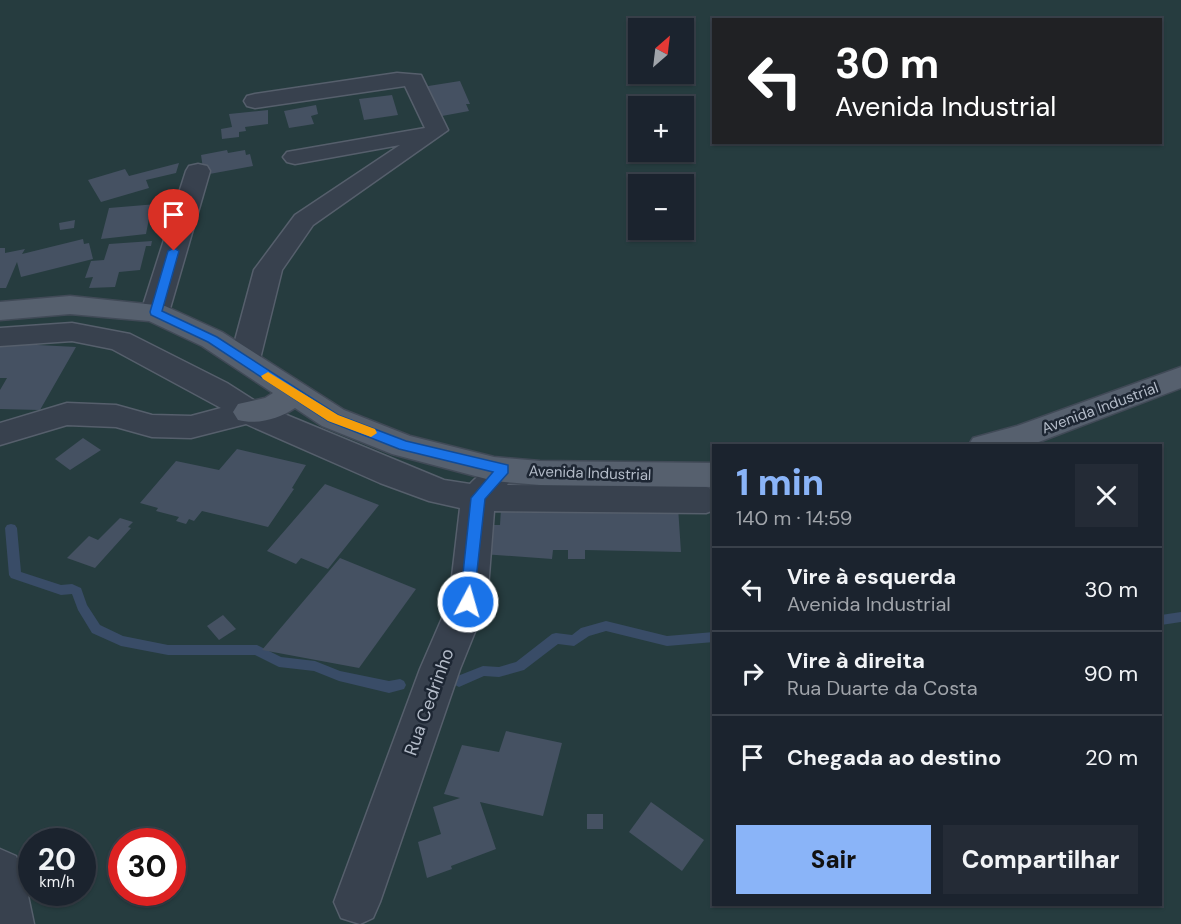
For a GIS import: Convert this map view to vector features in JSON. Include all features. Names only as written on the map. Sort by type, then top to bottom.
[{"type":"main road","name":"Avenida Industrial","points":[[0,311],[70,305],[155,312],[187,326],[245,359],[333,418],[491,483]]},
{"type":"main road","name":"Avenida Industrial","points":[[991,444],[1025,435],[1181,377]]},
{"type":"main road","points":[[249,412],[273,408],[295,394]]},
{"type":"street","points":[[255,101],[398,79],[413,80],[437,130]]},
{"type":"street","points":[[295,157],[437,130]]},
{"type":"street","points":[[245,359],[268,270],[304,220],[437,130]]},
{"type":"street","points":[[155,312],[198,171]]},
{"type":"street","name":"Avenida Industrial","points":[[0,337],[72,332],[120,341],[216,390],[249,412],[392,474],[441,492],[491,483],[710,487]]},
{"type":"street","points":[[0,434],[66,414],[116,416],[152,426],[191,427],[249,412]]},
{"type":"street","name":"Rua Cedrinho","points":[[357,902],[440,669],[468,602],[491,483]]},
{"type":"street","points":[[0,872],[11,924]]},
{"type":"green space","points":[[0,0],[1181,0],[1181,924],[0,924]]},
{"type":"building","points":[[460,81],[470,104],[466,104],[469,111],[442,116],[438,109],[432,110],[422,87]]},
{"type":"building","points":[[392,95],[398,115],[364,120],[359,99]]},
{"type":"building","points":[[316,105],[318,114],[311,116],[314,124],[289,128],[284,111]]},
{"type":"building","points":[[268,110],[268,124],[245,127],[246,131],[239,132],[239,137],[222,139],[221,129],[232,127],[229,114]]},
{"type":"building","points":[[227,150],[228,153],[245,150],[246,155],[250,154],[253,166],[204,175],[201,155]]},
{"type":"building","points":[[179,163],[176,173],[146,180],[149,188],[101,202],[88,180],[125,169],[129,176]]},
{"type":"building","points":[[157,204],[156,207],[151,208],[146,234],[101,239],[109,208]]},
{"type":"building","points":[[75,220],[74,228],[60,230],[59,223]]},
{"type":"building","points":[[83,239],[84,244],[89,243],[93,259],[21,277],[17,262],[6,288],[0,288],[0,248],[5,248],[5,253],[25,249],[22,254]]},
{"type":"building","points":[[152,241],[151,246],[146,246],[140,270],[119,272],[115,287],[89,288],[93,277],[85,278],[91,261],[104,260],[109,244]]},
{"type":"building","points":[[0,343],[76,347],[40,410],[0,409],[0,390],[7,378],[0,378]]},
{"type":"building","points":[[83,438],[101,450],[70,470],[55,459]]},
{"type":"building","points":[[237,449],[306,465],[292,488],[294,489],[268,527],[202,511],[194,521],[189,519],[186,524],[176,521],[179,517],[156,511],[158,508],[140,503],[176,461],[219,470]]},
{"type":"building","points":[[325,484],[379,505],[328,569],[301,558],[296,564],[267,551]]},
{"type":"building","points":[[678,507],[681,552],[585,550],[585,559],[568,559],[568,550],[553,550],[552,559],[482,554],[485,525],[500,525],[501,509]]},
{"type":"building","points":[[120,518],[133,522],[128,527],[131,528],[95,568],[67,558],[89,536],[98,540]]},
{"type":"building","points":[[340,558],[416,589],[359,668],[262,650]]},
{"type":"building","points":[[223,615],[236,629],[219,640],[207,626]]},
{"type":"building","points":[[506,731],[562,743],[543,816],[480,802],[496,849],[427,878],[418,842],[441,834],[433,807],[460,798],[444,794],[462,745],[499,752]]},
{"type":"building","points":[[651,802],[704,840],[682,871],[629,832]]},
{"type":"building","points":[[587,814],[603,814],[603,829],[587,829]]},
{"type":"waterway","points":[[11,528],[15,575],[61,590],[77,591],[82,607],[96,629],[121,641],[168,650],[257,650],[279,662],[315,666],[339,676],[389,687],[400,685]]},
{"type":"waterway","points":[[1162,620],[1181,617]]},
{"type":"waterway","points":[[459,681],[483,671],[499,672],[520,666],[556,638],[574,641],[585,632],[606,626],[667,641],[712,637]]},
{"type":"slow traffic","points":[[268,376],[333,418],[371,433]]},
{"type":"route","points":[[174,251],[155,312],[213,339],[333,418],[403,446],[494,469],[503,469],[478,498],[468,602]]}]
